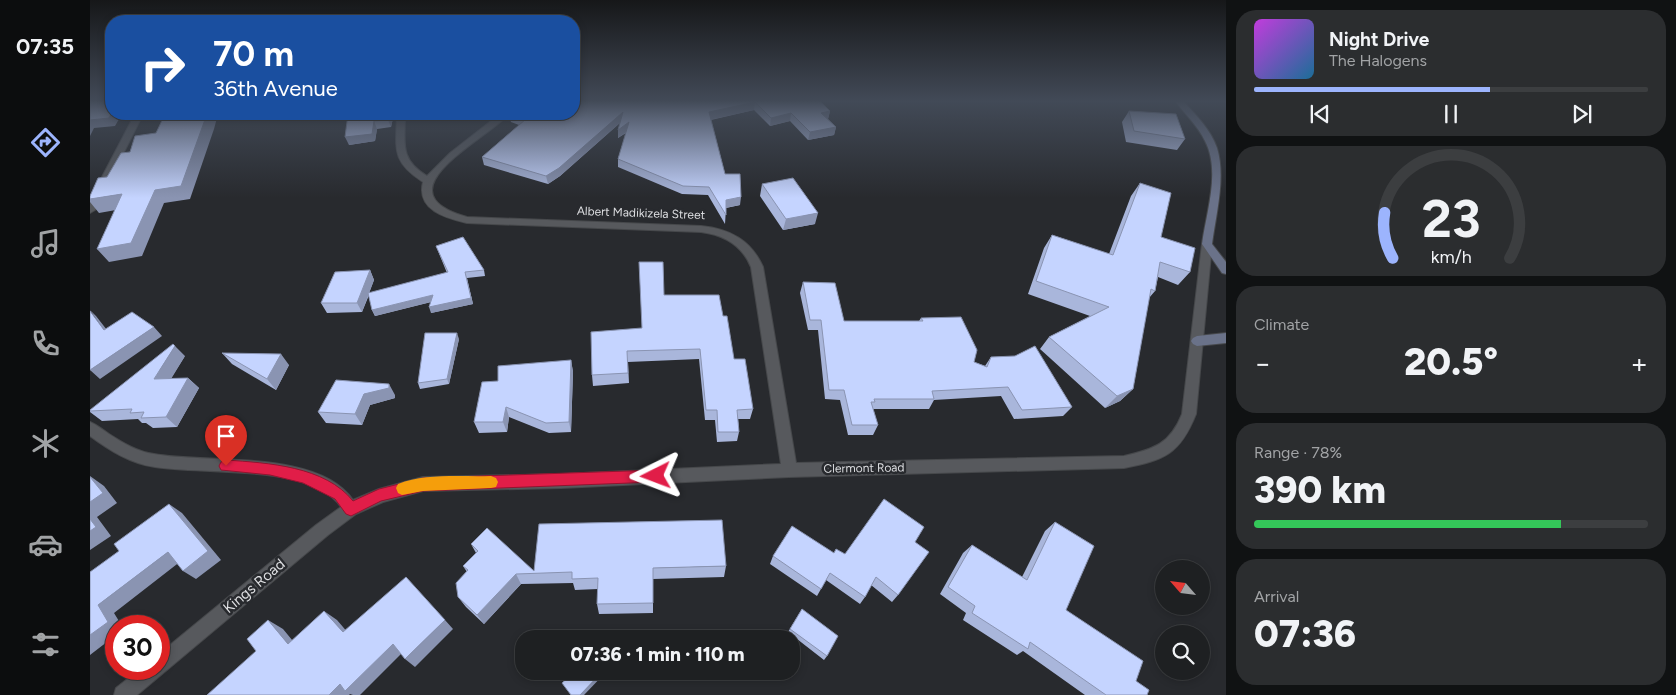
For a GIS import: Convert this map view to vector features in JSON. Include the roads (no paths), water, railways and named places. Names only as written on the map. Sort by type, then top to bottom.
[{"type":"street","points":[[90,210],[129,133]]},
{"type":"street","points":[[402,133],[402,157],[405,165],[428,181],[442,165],[481,133]]},
{"type":"street","name":"Clermont Road","points":[[351,509],[379,496],[423,484],[561,481],[789,470],[1124,462],[1148,457],[1173,443],[1189,414],[1216,177],[1216,156],[1204,133]]},
{"type":"street","name":"Albert Madikizela Street","points":[[428,181],[427,195],[434,206],[446,214],[467,220],[702,229],[722,232],[739,241],[754,257],[757,267],[787,445],[789,470]]},
{"type":"street","points":[[1207,244],[1226,270]]},
{"type":"street","points":[[1197,341],[1226,338]]},
{"type":"street","points":[[90,428],[123,451],[138,458],[155,461],[270,469],[306,477],[340,495],[351,509]]},
{"type":"street","name":"Kings Road","points":[[170,656],[322,530],[351,509]]},
{"type":"street","points":[[123,695],[141,680]]}]
